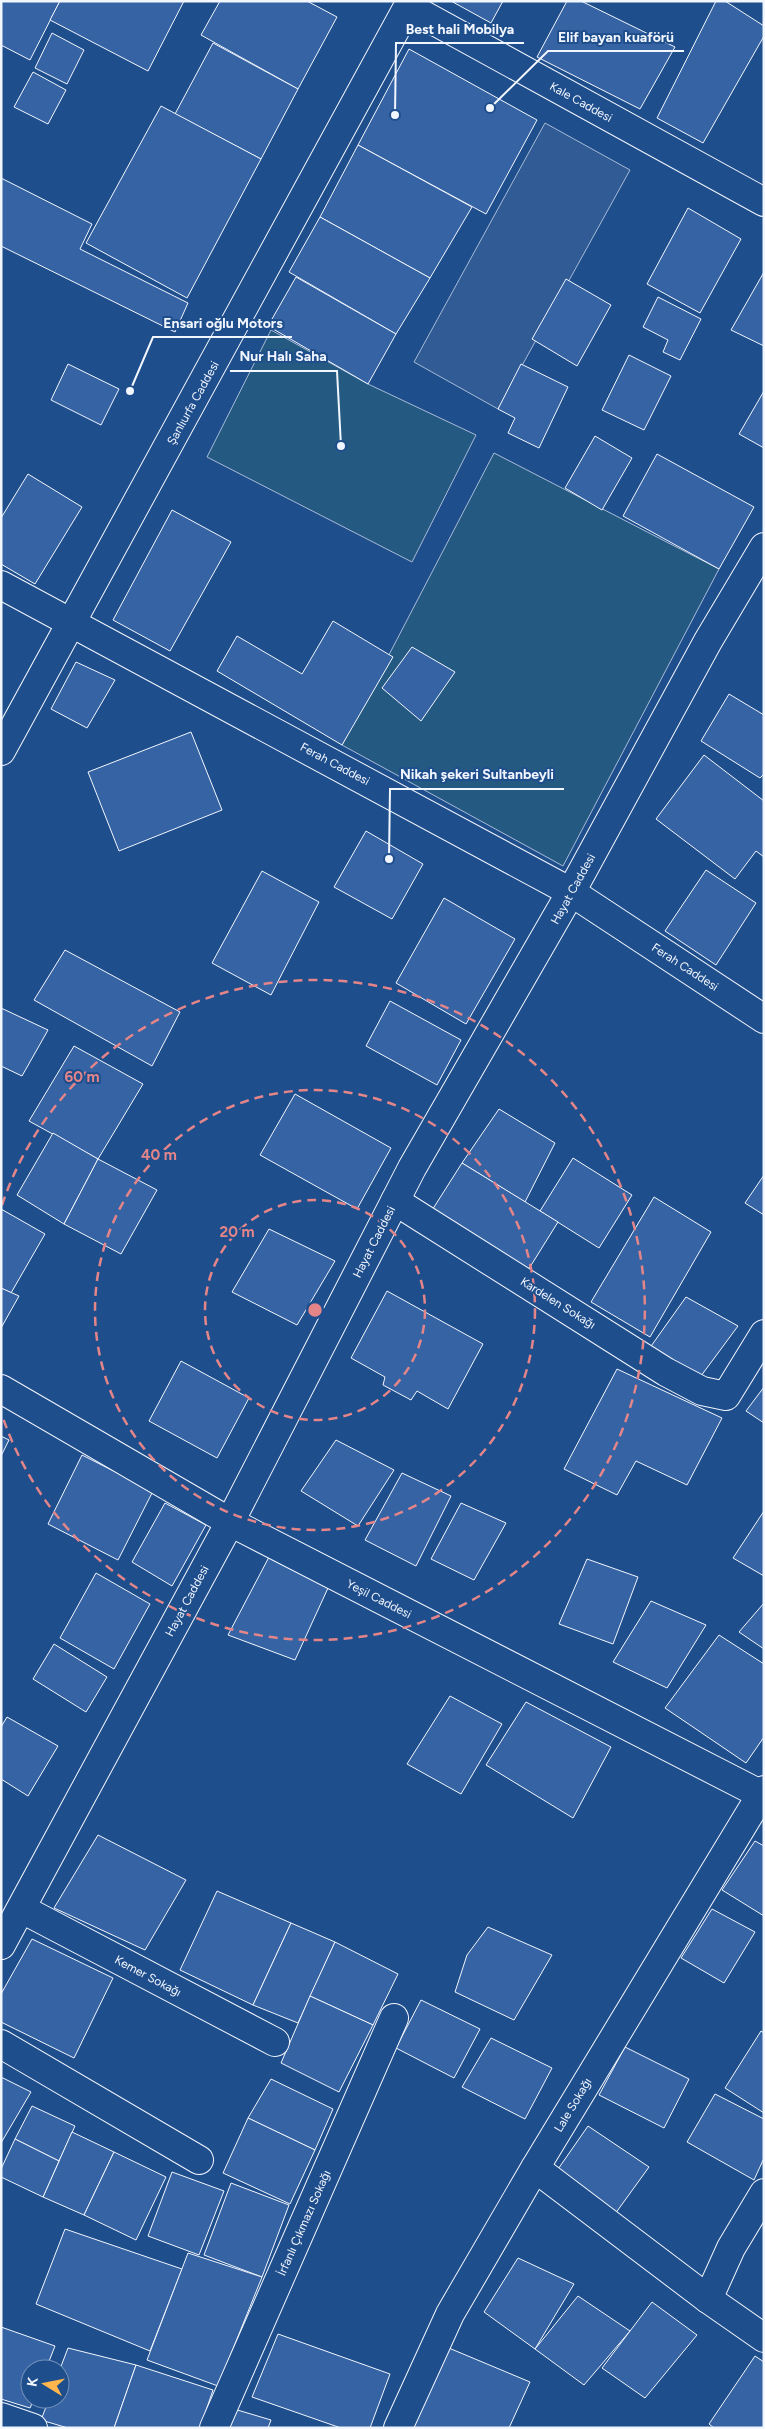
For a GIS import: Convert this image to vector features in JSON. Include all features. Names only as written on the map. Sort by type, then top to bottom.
[{"type":"street","name":"Kale Caddesi","points":[[406,3],[764,202]]},
{"type":"street","name":"Şanlıurfa Caddesi","points":[[4,744],[73,622],[406,3]]},
{"type":"street","name":"Hayat Caddesi","points":[[1,1945],[230,1522],[395,1201],[571,892],[708,641],[764,547]]},
{"type":"street","name":"Ferah Caddesi","points":[[1,585],[73,622],[571,892],[764,1019]]},
{"type":"street","name":"Kardelen Sokağı","points":[[395,1201],[666,1372],[702,1391],[726,1396],[764,1334]]},
{"type":"street","name":"Yeşil Caddesi","points":[[1,1390],[230,1522],[763,1794]]},
{"type":"street","name":"Lale Sokağı","points":[[398,2428],[450,2314],[535,2168],[763,1794]]},
{"type":"street","name":"Kemer Sokağı","points":[[22,1909],[275,2042]]},
{"type":"street","name":"İrfanlı Çıkmazı Sokağı","points":[[214,2428],[394,2018]]},
{"type":"street","points":[[1,2044],[199,2160]]},
{"type":"street","points":[[535,2168],[708,2299],[764,2338]]},
{"type":"street","points":[[708,2299],[731,2248],[764,2193]]},
{"type":"street","points":[[1,2417],[34,2428]]},
{"type":"shaded area","points":[[545,123],[630,170],[498,409],[414,362]]},
{"type":"shaded area","points":[[271,330],[368,384],[476,435],[412,562],[207,457]]},
{"type":"shaded area","points":[[494,453],[719,569],[563,866],[342,745]]},
{"type":"building","points":[[1,1],[60,1],[30,60],[1,45]]},
{"type":"building","points":[[60,1],[184,1],[148,71],[50,20]]},
{"type":"building","points":[[220,1],[307,1],[337,17],[298,89],[201,35]]},
{"type":"building","points":[[451,1],[503,1],[491,23]]},
{"type":"building","points":[[567,1],[581,1],[675,47],[640,109],[537,57]]},
{"type":"building","points":[[716,1],[725,1],[764,26],[764,36],[703,143],[657,118]]},
{"type":"building","points":[[52,33],[84,50],[67,84],[35,68]]},
{"type":"building","points":[[213,43],[298,89],[261,159],[175,114]]},
{"type":"building","points":[[409,49],[537,120],[486,214],[358,145]]},
{"type":"building","points":[[33,72],[66,90],[48,124],[14,107]]},
{"type":"building","points":[[161,106],[261,159],[187,298],[86,243]]},
{"type":"building","points":[[358,145],[472,207],[430,278],[320,217]]},
{"type":"building","points":[[1,178],[92,224],[80,249],[188,303],[175,332],[1,246]]},
{"type":"building","points":[[688,208],[741,239],[700,313],[647,284]]},
{"type":"building","points":[[320,217],[430,278],[396,334],[289,272]]},
{"type":"building","points":[[764,272],[764,346],[731,330]]},
{"type":"building","points":[[296,277],[396,334],[368,384],[268,326]]},
{"type":"building","points":[[566,279],[611,305],[577,366],[532,339]]},
{"type":"building","points":[[658,297],[701,319],[680,360],[663,352],[668,340],[643,327]]},
{"type":"building","points":[[629,355],[671,376],[644,430],[602,410]]},
{"type":"building","points":[[68,364],[119,389],[101,425],[51,400]]},
{"type":"building","points":[[521,364],[568,387],[539,448],[508,433],[515,418],[498,409]]},
{"type":"building","points":[[764,391],[764,448],[739,434]]},
{"type":"building","points":[[595,436],[632,458],[602,510],[565,488]]},
{"type":"building","points":[[657,454],[754,507],[719,569],[623,516]]},
{"type":"building","points":[[28,474],[82,507],[35,584],[1,564],[1,518]]},
{"type":"building","points":[[172,510],[231,542],[170,651],[113,620]]},
{"type":"building","points":[[333,621],[393,657],[342,745],[217,671],[237,636],[302,674]]},
{"type":"building","points":[[412,647],[455,672],[421,721],[382,688]]},
{"type":"building","points":[[76,662],[115,680],[87,728],[51,709]]},
{"type":"building","points":[[729,694],[764,715],[764,774],[760,778],[701,741]]},
{"type":"building","points":[[191,732],[222,810],[119,851],[88,772]]},
{"type":"building","points":[[704,755],[764,801],[764,857],[756,851],[735,879],[656,819]]},
{"type":"building","points":[[366,831],[423,864],[392,919],[334,887]]},
{"type":"building","points":[[706,870],[756,903],[716,965],[665,931]]},
{"type":"building","points":[[262,871],[319,902],[271,995],[212,963]]},
{"type":"building","points":[[444,898],[515,939],[466,1024],[396,983]]},
{"type":"building","points":[[65,950],[180,1012],[152,1066],[34,1000]]},
{"type":"building","points":[[390,1001],[461,1040],[437,1085],[366,1046]]},
{"type":"building","points":[[1,1008],[48,1030],[22,1076],[1,1066]]},
{"type":"building","points":[[74,1046],[143,1084],[98,1159],[29,1121]]},
{"type":"building","points":[[295,1094],[391,1148],[357,1209],[260,1155]]},
{"type":"building","points":[[499,1109],[555,1143],[525,1202],[462,1163]]},
{"type":"building","points":[[53,1133],[98,1159],[64,1224],[17,1195]]},
{"type":"building","points":[[573,1158],[632,1195],[599,1248],[540,1211]]},
{"type":"building","points":[[98,1159],[157,1190],[121,1254],[64,1224]]},
{"type":"building","points":[[462,1163],[558,1222],[525,1275],[429,1215]]},
{"type":"building","points":[[764,1175],[764,1215],[745,1203]]},
{"type":"building","points":[[654,1197],[711,1232],[650,1337],[591,1302]]},
{"type":"building","points":[[1,1209],[45,1234],[11,1293],[1,1288]]},
{"type":"building","points":[[269,1229],[335,1261],[297,1325],[232,1292]]},
{"type":"building","points":[[1,1288],[19,1296],[1,1328]]},
{"type":"building","points":[[387,1291],[483,1344],[448,1409],[417,1391],[411,1400],[383,1385],[385,1377],[351,1358]]},
{"type":"building","points":[[686,1297],[738,1326],[698,1380],[649,1349]]},
{"type":"building","points":[[181,1361],[249,1398],[217,1458],[149,1421]]},
{"type":"building","points":[[617,1369],[722,1418],[687,1485],[636,1461],[617,1495],[564,1469]]},
{"type":"building","points":[[764,1387],[764,1423],[746,1411]]},
{"type":"building","points":[[1,1436],[9,1440],[1,1456]]},
{"type":"building","points":[[336,1440],[394,1470],[358,1526],[301,1491]]},
{"type":"building","points":[[82,1455],[153,1491],[118,1560],[48,1524]]},
{"type":"building","points":[[402,1473],[451,1496],[416,1566],[365,1540]]},
{"type":"building","points":[[165,1503],[206,1525],[172,1586],[132,1562]]},
{"type":"building","points":[[461,1503],[506,1523],[474,1580],[431,1559]]},
{"type":"building","points":[[764,1511],[764,1576],[733,1558]]},
{"type":"building","points":[[269,1557],[328,1588],[295,1660],[228,1635]]},
{"type":"building","points":[[587,1559],[638,1577],[613,1644],[559,1624]]},
{"type":"building","points":[[96,1573],[150,1604],[114,1669],[60,1638]]},
{"type":"building","points":[[651,1601],[706,1625],[667,1688],[613,1662]]},
{"type":"building","points":[[764,1603],[764,1649],[739,1632]]},
{"type":"building","points":[[719,1635],[764,1664],[764,1737],[746,1763],[665,1708]]},
{"type":"building","points":[[54,1644],[107,1677],[86,1712],[33,1679]]},
{"type":"building","points":[[450,1696],[502,1724],[461,1794],[407,1764]]},
{"type":"building","points":[[526,1702],[611,1747],[573,1818],[486,1765]]},
{"type":"building","points":[[7,1717],[58,1746],[28,1796],[1,1779],[1,1727]]},
{"type":"building","points":[[98,1835],[186,1880],[145,1950],[54,1908]]},
{"type":"building","points":[[755,1841],[764,1846],[764,1916],[722,1890]]},
{"type":"building","points":[[217,1891],[291,1923],[253,2005],[180,1970]]},
{"type":"building","points":[[712,1909],[755,1932],[724,1983],[681,1958]]},
{"type":"building","points":[[291,1923],[335,1942],[298,2023],[253,2005]]},
{"type":"building","points":[[488,1927],[552,1955],[514,2020],[455,1992],[467,1955]]},
{"type":"building","points":[[32,1939],[113,1978],[74,2058],[1,2022],[1,1994]]},
{"type":"building","points":[[335,1942],[398,1974],[373,2025],[310,1996]]},
{"type":"building","points":[[310,1996],[373,2025],[339,2092],[281,2063]]},
{"type":"building","points":[[421,2000],[480,2029],[454,2078],[396,2048]]},
{"type":"building","points":[[761,2031],[764,2033],[764,2113],[725,2088]]},
{"type":"building","points":[[491,2038],[552,2068],[525,2119],[462,2087]]},
{"type":"building","points":[[625,2047],[689,2079],[664,2128],[599,2095]]},
{"type":"building","points":[[1,2077],[31,2092],[1,2143]]},
{"type":"building","points":[[271,2079],[333,2109],[315,2150],[248,2118]]},
{"type":"building","points":[[715,2094],[764,2119],[764,2158],[754,2180],[687,2142]]},
{"type":"building","points":[[32,2106],[75,2126],[59,2161],[15,2139]]},
{"type":"building","points":[[248,2118],[315,2150],[290,2204],[223,2173]]},
{"type":"building","points":[[588,2126],[649,2167],[615,2214],[556,2172]]},
{"type":"building","points":[[72,2132],[114,2152],[84,2215],[43,2197]]},
{"type":"building","points":[[15,2139],[59,2161],[43,2197],[1,2177],[1,2169]]},
{"type":"building","points":[[114,2152],[166,2177],[136,2240],[84,2215]]},
{"type":"building","points":[[172,2172],[224,2191],[199,2255],[148,2236]]},
{"type":"building","points":[[231,2183],[289,2205],[262,2277],[204,2255]]},
{"type":"building","points":[[65,2229],[182,2269],[150,2351],[36,2304]]},
{"type":"building","points":[[188,2253],[262,2277],[218,2386],[147,2360]]},
{"type":"building","points":[[518,2258],[574,2284],[535,2349],[484,2312]]},
{"type":"building","points":[[578,2296],[630,2331],[584,2385],[535,2349]]},
{"type":"building","points":[[652,2302],[697,2335],[645,2398],[602,2368]]},
{"type":"building","points":[[1,2327],[55,2346],[50,2359],[20,2359],[20,2405],[1,2399]]},
{"type":"building","points":[[278,2334],[390,2374],[370,2428],[341,2428],[252,2397]]},
{"type":"building","points":[[444,2346],[530,2382],[509,2428],[409,2428]]},
{"type":"building","points":[[68,2348],[136,2365],[114,2428],[68,2428],[41,2420],[45,2409],[70,2409],[70,2359],[64,2359]]},
{"type":"building","points":[[755,2356],[764,2362],[764,2428],[714,2428],[709,2424]]},
{"type":"building","points":[[136,2365],[213,2390],[200,2428],[114,2428]]},
{"type":"building","points":[[234,2409],[271,2420],[268,2428],[227,2428]]},
{"type":"place","name":"Elif bayan kuaförü","points":[[490,108]]},
{"type":"place","name":"Best hali Mobilya","points":[[395,115]]},
{"type":"place","name":"Ensari oğlu Motors","points":[[130,391]]},
{"type":"place","name":"Nur Halı Saha","points":[[341,446]]},
{"type":"place","name":"Nikah şekeri Sultanbeyli","points":[[389,859]]}]
